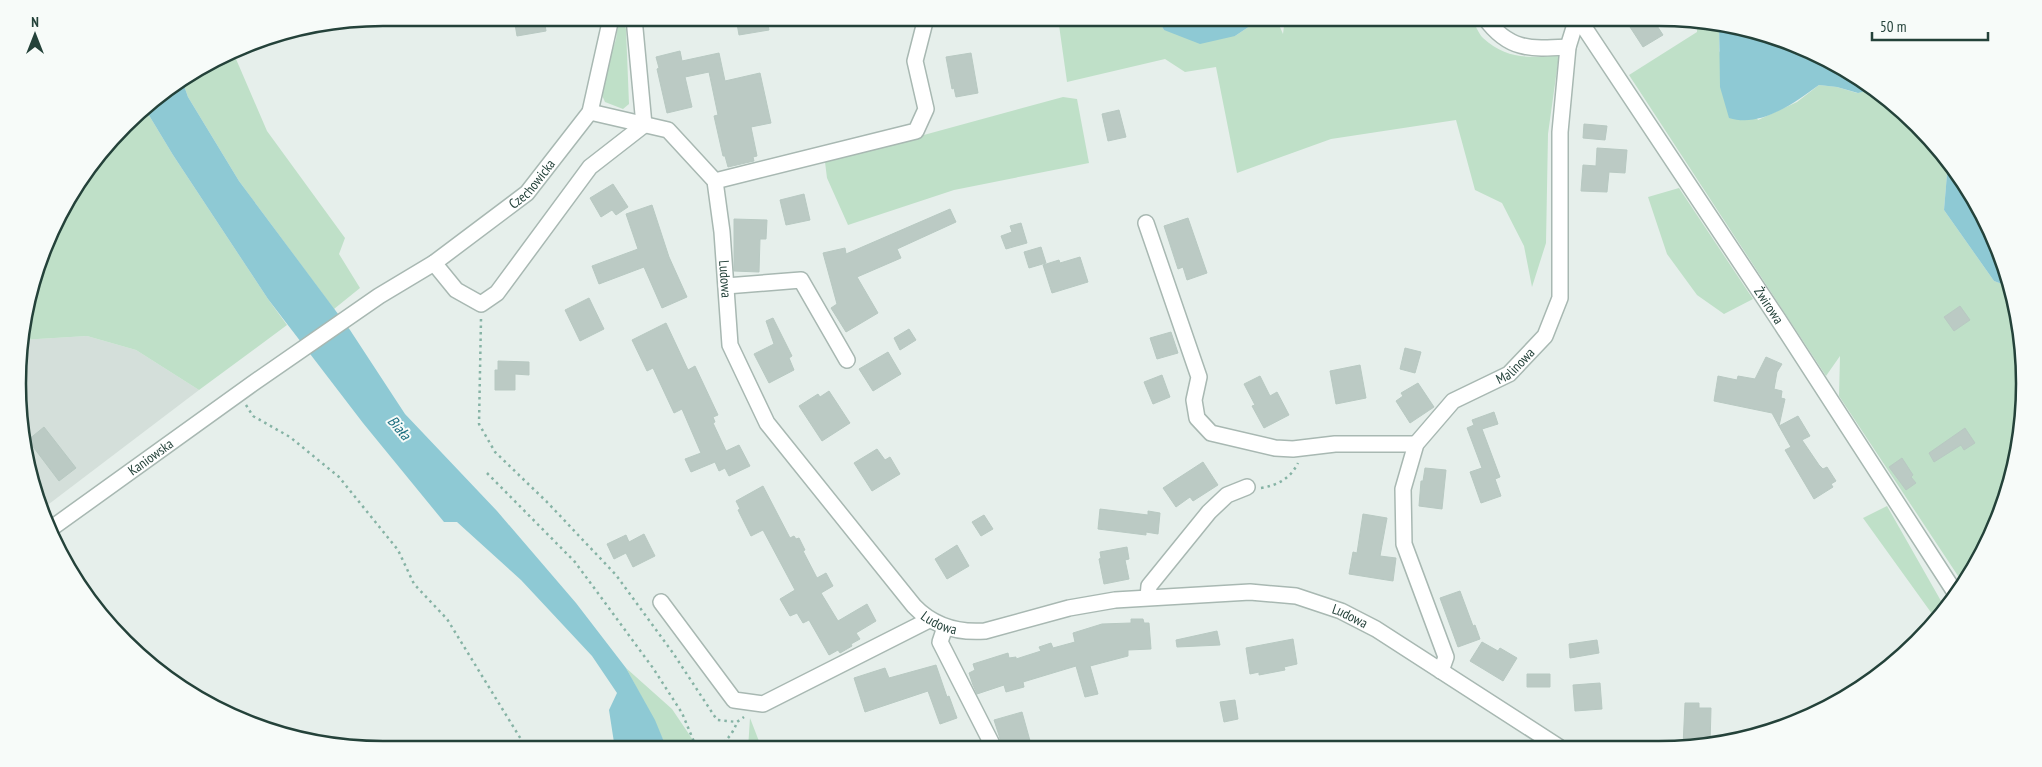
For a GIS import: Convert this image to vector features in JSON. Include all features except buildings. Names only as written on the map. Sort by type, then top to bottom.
[{"type":"street","name":"Czechowicka","points":[[252,384],[379,296],[434,263],[527,193],[590,112],[610,26]]},
{"type":"street","points":[[635,26],[644,125]]},
{"type":"street","points":[[590,112],[668,130],[715,181],[916,131],[926,109],[915,61],[924,26]]},
{"type":"street","points":[[1492,26],[1496,32],[1511,42],[1531,49],[1568,47]]},
{"type":"street","name":"Malinowa","points":[[1441,671],[1446,657],[1404,544],[1403,489],[1416,444],[1454,401],[1510,374],[1545,336],[1560,298],[1560,132],[1568,47],[1575,26]]},
{"type":"street","name":"Żwirowa","points":[[1583,26],[1778,319],[1952,588]]},
{"type":"street","points":[[434,263],[456,290],[481,304],[497,293],[590,168],[644,125]]},
{"type":"street","name":"Ludowa","points":[[715,181],[722,232],[730,345],[767,423],[914,606],[929,620],[945,627],[962,631],[986,632],[1089,603],[1148,597],[1250,592],[1296,596],[1326,605],[1357,618],[1550,741]]},
{"type":"street","points":[[1146,223],[1199,377],[1194,400],[1197,418],[1211,433],[1275,448],[1303,448],[1335,444],[1416,444]]},
{"type":"street","points":[[726,286],[801,280],[847,360]]},
{"type":"street","name":"Kaniowska","points":[[55,525],[252,384]]},
{"type":"street","points":[[1148,597],[1149,586],[1209,512],[1227,495],[1247,487]]},
{"type":"street","points":[[661,602],[734,700],[763,704],[929,620]]},
{"type":"street","points":[[945,627],[940,642],[990,741]]},
{"type":"path","points":[[481,304],[479,424],[495,452],[616,575],[673,653],[717,720],[737,722]]},
{"type":"path","points":[[240,393],[253,416],[290,437],[339,477],[398,550],[414,584],[446,619],[522,741]]},
{"type":"path","points":[[1247,487],[1274,486],[1283,481],[1293,472],[1303,448]]},
{"type":"path","points":[[487,473],[575,562],[653,668],[682,712],[694,741]]},
{"type":"path","points":[[725,741],[732,733],[737,722],[763,704]]},
{"type":"shaded area","points":[[87,336],[136,350],[199,390],[48,505],[38,476],[29,430],[26,384],[29,340]]},
{"type":"green space","points":[[618,26],[625,26],[629,104],[623,109],[605,102],[600,91],[616,39]]},
{"type":"green space","points":[[1059,26],[1162,26],[1164,30],[1235,36],[1250,26],[1280,26],[1283,34],[1284,26],[1476,26],[1483,38],[1510,54],[1529,57],[1559,55],[1548,134],[1546,243],[1532,287],[1524,246],[1502,203],[1475,190],[1456,120],[1331,139],[1237,173],[1216,67],[1185,72],[1165,59],[1067,82]]},
{"type":"green space","points":[[1697,28],[1719,31],[1719,51],[1758,120],[1797,102],[1819,85],[1837,87],[1857,93],[1864,91],[1876,100],[1911,131],[1947,173],[1944,210],[1994,281],[2002,284],[2009,314],[2015,360],[2016,384],[2013,430],[2004,476],[1989,520],[1959,577],[1839,396],[1840,356],[1826,376],[1629,75],[1697,32]]},
{"type":"green space","points":[[236,58],[267,131],[345,238],[339,254],[360,288],[334,309],[239,181],[188,97],[184,87]]},
{"type":"green space","points":[[1063,97],[1077,99],[1089,163],[954,190],[848,225],[827,178],[825,162]]},
{"type":"green space","points":[[149,115],[173,155],[287,325],[199,390],[136,350],[87,336],[29,340],[38,291],[53,247],[63,225],[86,185],[115,148]]},
{"type":"green space","points":[[1679,188],[1753,299],[1724,314],[1697,295],[1667,254],[1648,197]]},
{"type":"green space","points":[[1887,506],[1941,602],[1932,613],[1863,518]]},
{"type":"green space","points":[[626,668],[672,709],[694,741],[663,741]]},
{"type":"green space","points":[[750,718],[759,741],[749,741]]},
{"type":"water","points":[[1162,26],[1250,26],[1235,36],[1200,44],[1164,30]]},
{"type":"water","points":[[1719,31],[1751,38],[1795,53],[1837,74],[1864,91],[1858,93],[1837,87],[1819,85],[1777,112],[1753,120],[1741,120],[1729,118],[1720,87]]},
{"type":"water","name":"Biała","points":[[184,87],[188,97],[239,181],[350,330],[405,414],[497,511],[576,603],[626,668],[655,720],[664,741],[614,741],[609,710],[617,693],[592,656],[521,580],[457,522],[444,522],[363,423],[268,299],[149,115]]},
{"type":"water","points":[[1947,173],[1979,225],[2002,284],[1994,281],[1944,210]]}]
